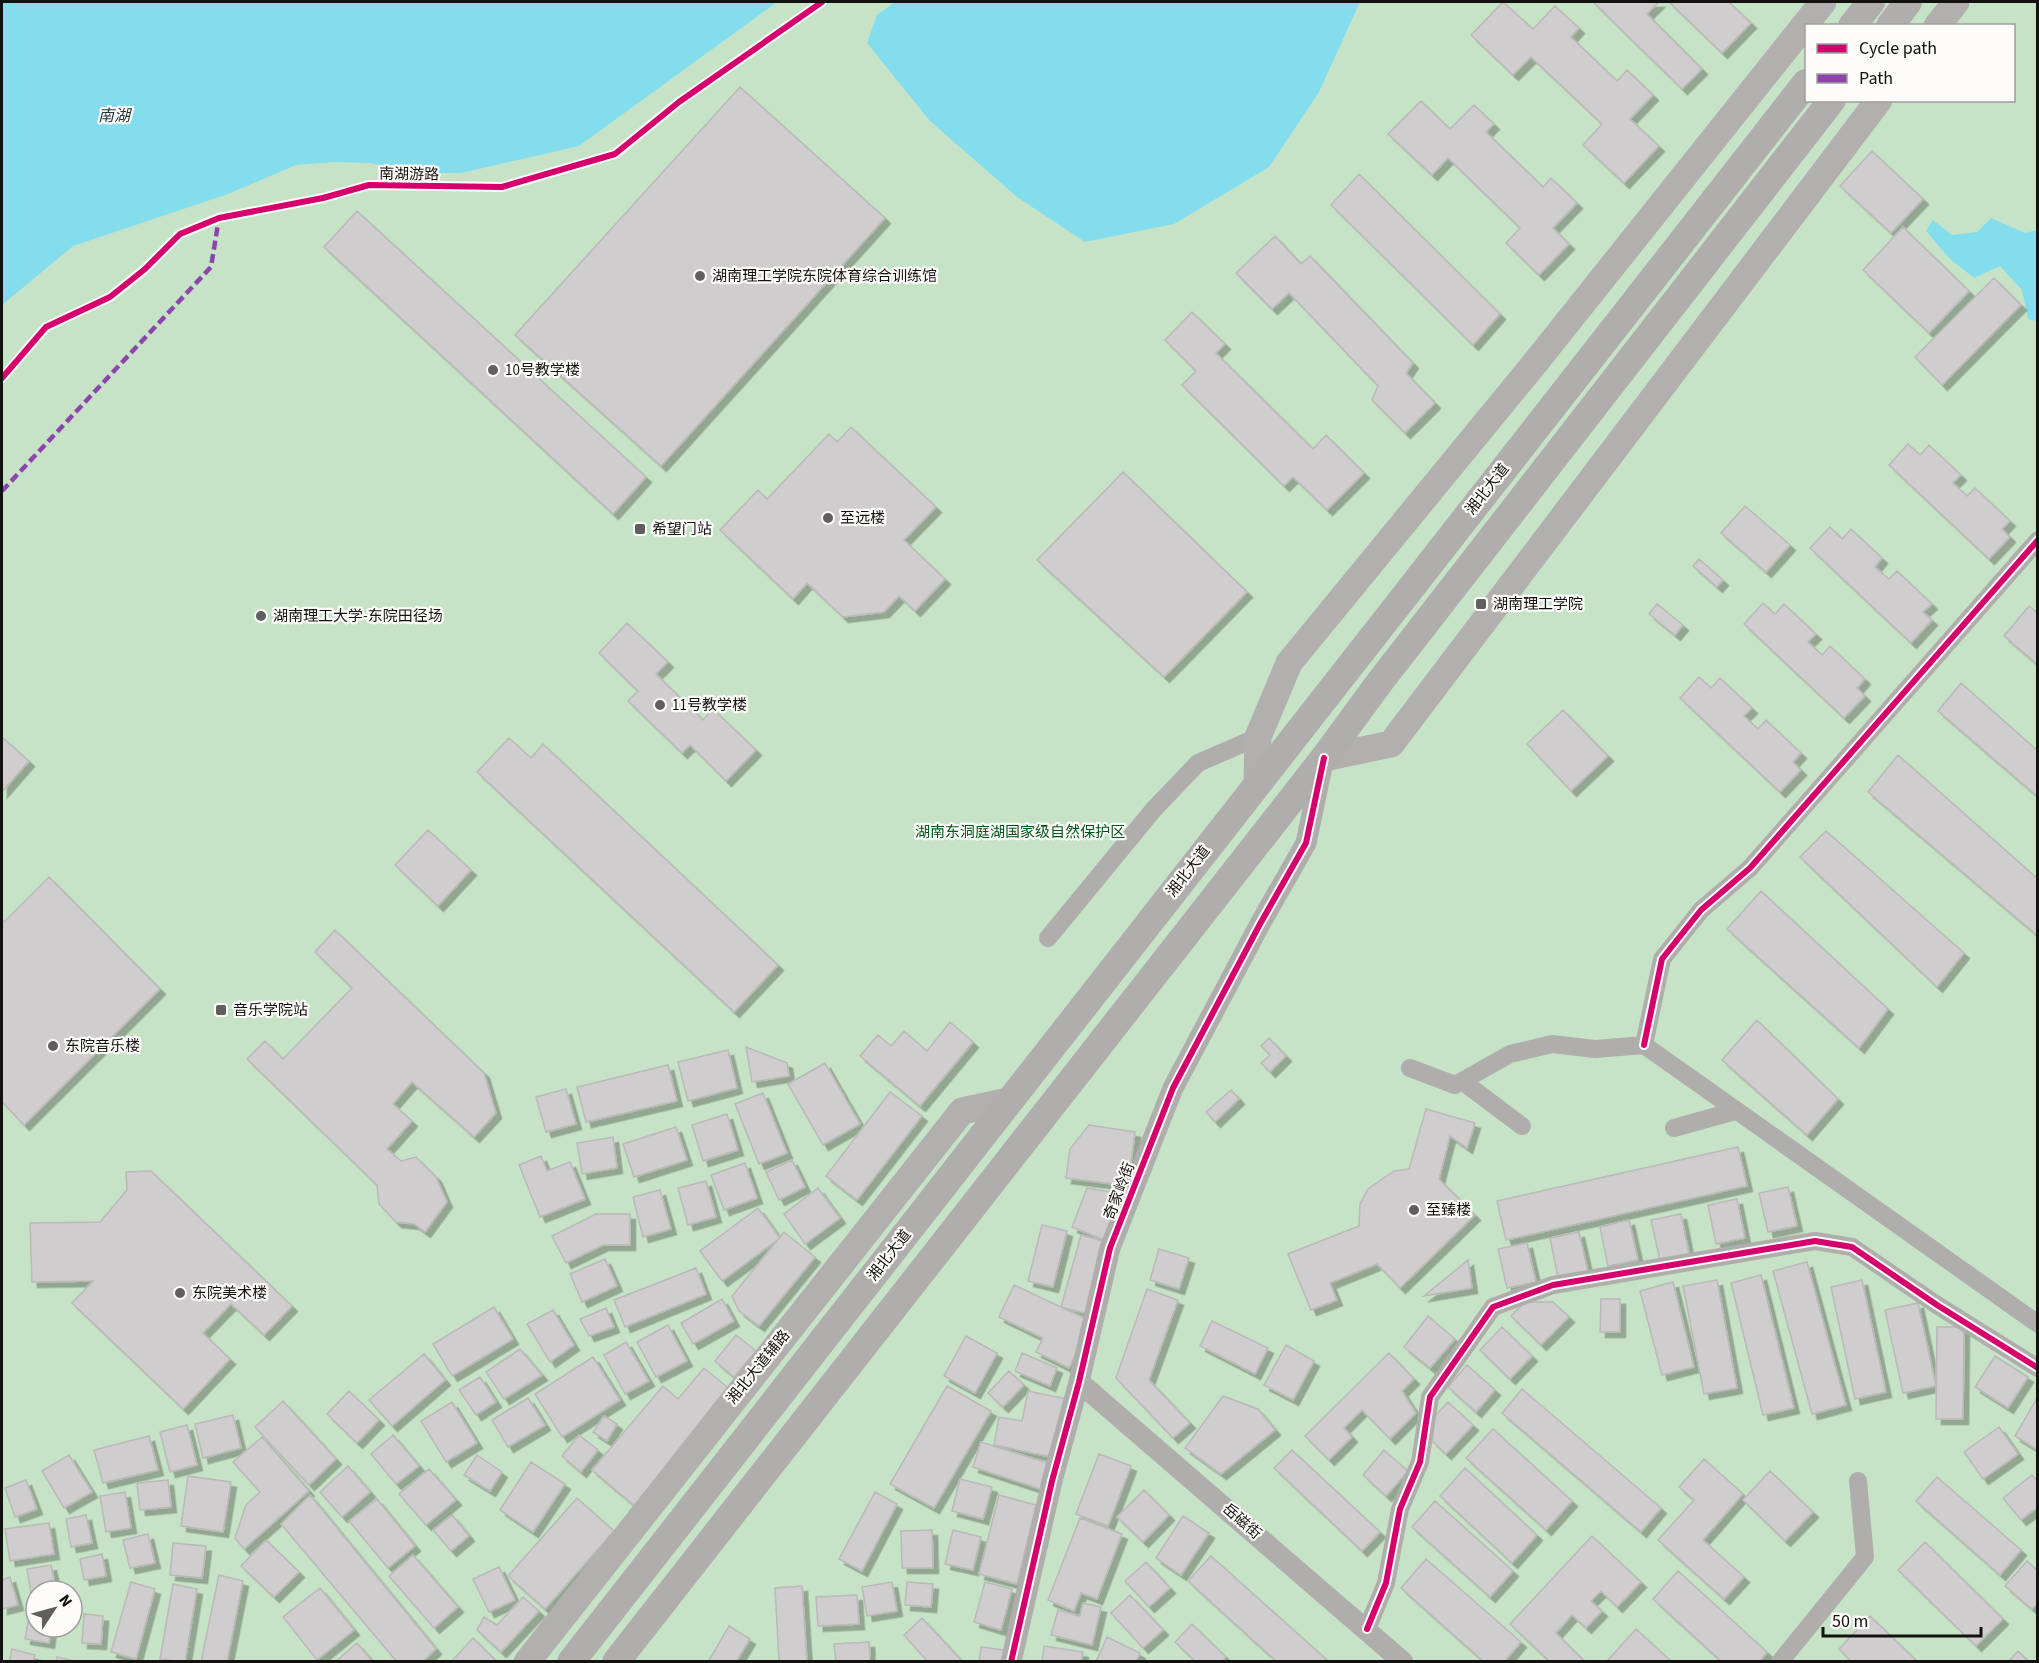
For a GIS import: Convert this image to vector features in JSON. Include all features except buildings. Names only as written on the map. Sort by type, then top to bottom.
[{"type":"highway","points":[[1854,24],[1871,2]]},
{"type":"highway","points":[[1892,24],[1908,2]]},
{"type":"highway","name":"湘北大道","points":[[571,1662],[1805,84]]},
{"type":"highway","points":[[616,1662],[1324,758],[1386,673],[1830,102]]},
{"type":"main road","points":[[1805,24],[1823,2]]},
{"type":"main road","points":[[1940,24],[1956,2]]},
{"type":"main road","points":[[1257,783],[1258,737],[1289,663],[1535,363],[1805,25]]},
{"type":"main road","points":[[1324,758],[1391,744],[1877,102]]},
{"type":"main road","points":[[1258,737],[1320,702]]},
{"type":"main road","name":"湘北大道辅路","points":[[527,1662],[962,1111],[1008,1101]]},
{"type":"street","points":[[1644,1045],[1662,959],[1701,910],[1750,868],[2037,540]]},
{"type":"street","points":[[1048,938],[1154,809],[1198,764],[1258,737]]},
{"type":"street","name":"奇家岭街","points":[[1011,1662],[1052,1481],[1079,1382],[1110,1248],[1173,1088],[1306,843],[1324,758]]},
{"type":"street","points":[[1410,1068],[1455,1085],[1510,1054],[1552,1044],[1596,1049],[1644,1045],[2037,1324]]},
{"type":"street","points":[[1462,1081],[1522,1126]]},
{"type":"street","points":[[1674,1128],[1735,1111]]},
{"type":"street","points":[[1367,1629],[1386,1583],[1400,1509],[1420,1462],[1430,1397],[1493,1307],[1553,1285],[1815,1241],[1852,1247],[1937,1305],[2037,1368]]},
{"type":"street","name":"岳磁街","points":[[1079,1382],[1403,1662]]},
{"type":"street","points":[[1780,1662],[1865,1557],[1858,1481]]},
{"type":"green space","name":"湖南东洞庭湖国家级自然保护区","points":[[2,2],[2037,2],[2037,1661],[2,1662]]},
{"type":"water","name":"南湖","points":[[2,2],[777,2],[579,146],[461,173],[430,173],[369,163],[335,162],[296,165],[228,194],[73,246],[2,305]]},
{"type":"water","points":[[895,2],[1360,2],[1319,92],[1269,167],[1174,224],[1085,242],[1017,197],[930,121],[867,43],[877,15]]},
{"type":"water","points":[[1991,218],[2025,233],[2037,230],[2037,321],[2028,319],[2022,290],[2000,266],[1974,278],[1949,258],[1926,231],[1933,220],[1952,235],[1977,232]]},
{"type":"marked path","points":[[2,491],[211,267],[219,218]]},
{"type":"cycle path","name":"南湖游路","points":[[2,378],[46,327],[110,297],[145,269],[180,234],[219,218],[323,198],[369,185],[502,187],[615,154],[679,102],[822,2]]},
{"type":"cycle path","points":[[1644,1045],[1662,959],[1701,910],[1750,868],[2038,540]]},
{"type":"cycle path","points":[[1011,1662],[1052,1481],[1079,1382],[1110,1248],[1173,1088],[1306,843],[1324,758]]},
{"type":"cycle path","points":[[1367,1629],[1386,1583],[1400,1509],[1420,1462],[1430,1397],[1493,1307],[1553,1285],[1815,1241],[1852,1247],[1937,1305],[2038,1368]]},
{"type":"place","name":"湖南理工学院东院体育综合训练馆","points":[[700,276]]},
{"type":"place","name":"10号教学楼","points":[[493,370]]},
{"type":"place","name":"至远楼","points":[[828,518]]},
{"type":"place","name":"希望门站","points":[[640,529]]},
{"type":"place","name":"湖南理工学院","points":[[1481,604]]},
{"type":"place","name":"湖南理工大学-东院田径场","points":[[261,616]]},
{"type":"place","name":"11号教学楼","points":[[660,705]]},
{"type":"place","name":"音乐学院站","points":[[221,1010]]},
{"type":"place","name":"东院音乐楼","points":[[53,1046]]},
{"type":"place","name":"至臻楼","points":[[1414,1210]]},
{"type":"place","name":"东院美术楼","points":[[180,1293]]}]
